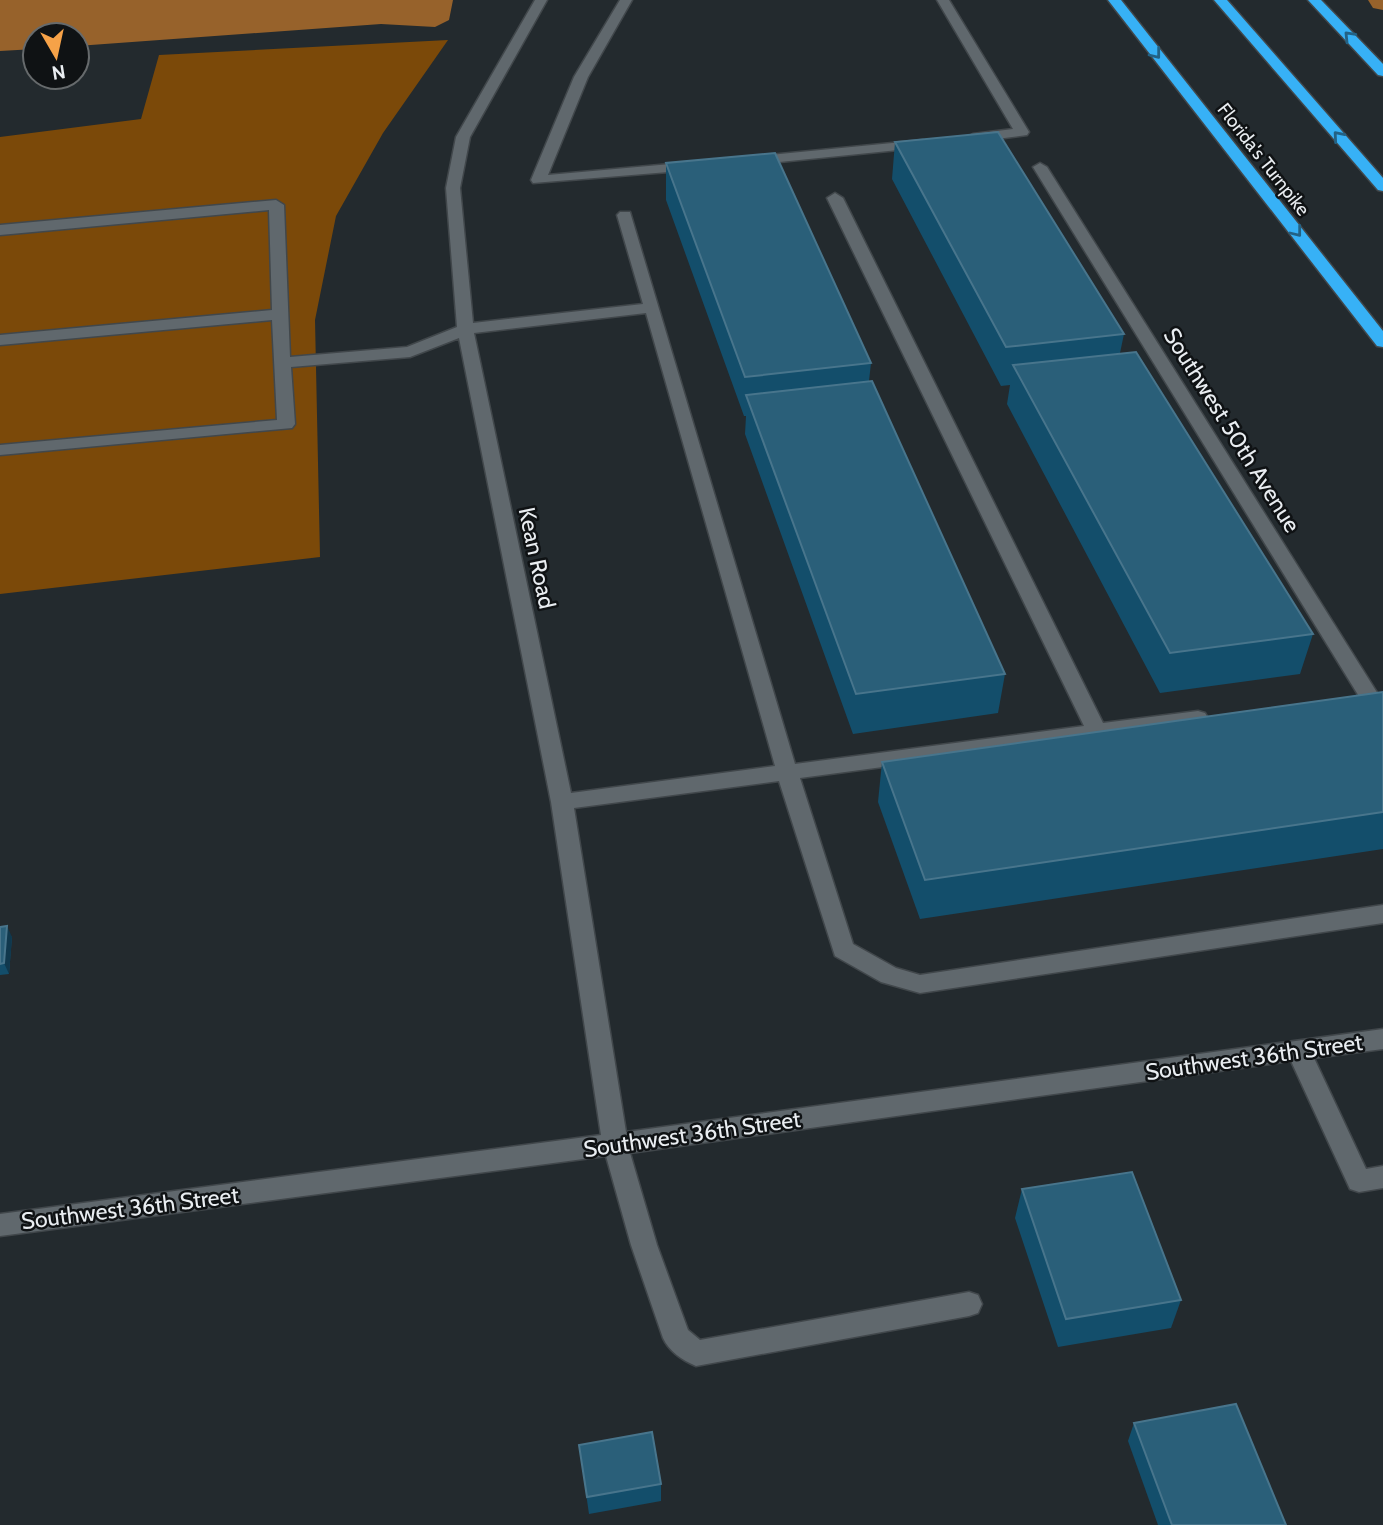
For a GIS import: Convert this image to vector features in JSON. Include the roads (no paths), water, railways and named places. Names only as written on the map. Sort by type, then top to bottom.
[{"type":"highway","name":"Florida's Turnpike","points":[[1114,0],[1383,342]]},
{"type":"highway","points":[[1220,0],[1383,187]]},
{"type":"highway","points":[[1314,0],[1383,72]]},
{"type":"street","name":"Kean Road","points":[[541,0],[463,137],[453,188],[465,329],[562,802],[615,1144],[644,1245],[677,1338],[696,1353],[969,1304]]},
{"type":"street","points":[[626,0],[581,77],[538,180],[722,164],[1022,132],[943,0]]},
{"type":"street","name":"Southwest 50th Avenue","points":[[1040,167],[1383,719]]},
{"type":"street","points":[[835,198],[1097,731]]},
{"type":"street","points":[[0,230],[276,205],[286,424],[0,450]]},
{"type":"street","points":[[625,215],[787,772],[843,950],[889,975],[920,984],[1383,914]]},
{"type":"street","points":[[282,363],[410,352],[465,329],[651,308]]},
{"type":"street","points":[[0,340],[280,314]]},
{"type":"street","points":[[1341,699],[1368,695]]},
{"type":"street","points":[[562,802],[1219,715]]},
{"type":"street","name":"Southwest 36th Street","points":[[0,1224],[615,1144],[1383,1039]]},
{"type":"street","points":[[1298,1050],[1359,1181],[1383,1177]]}]
